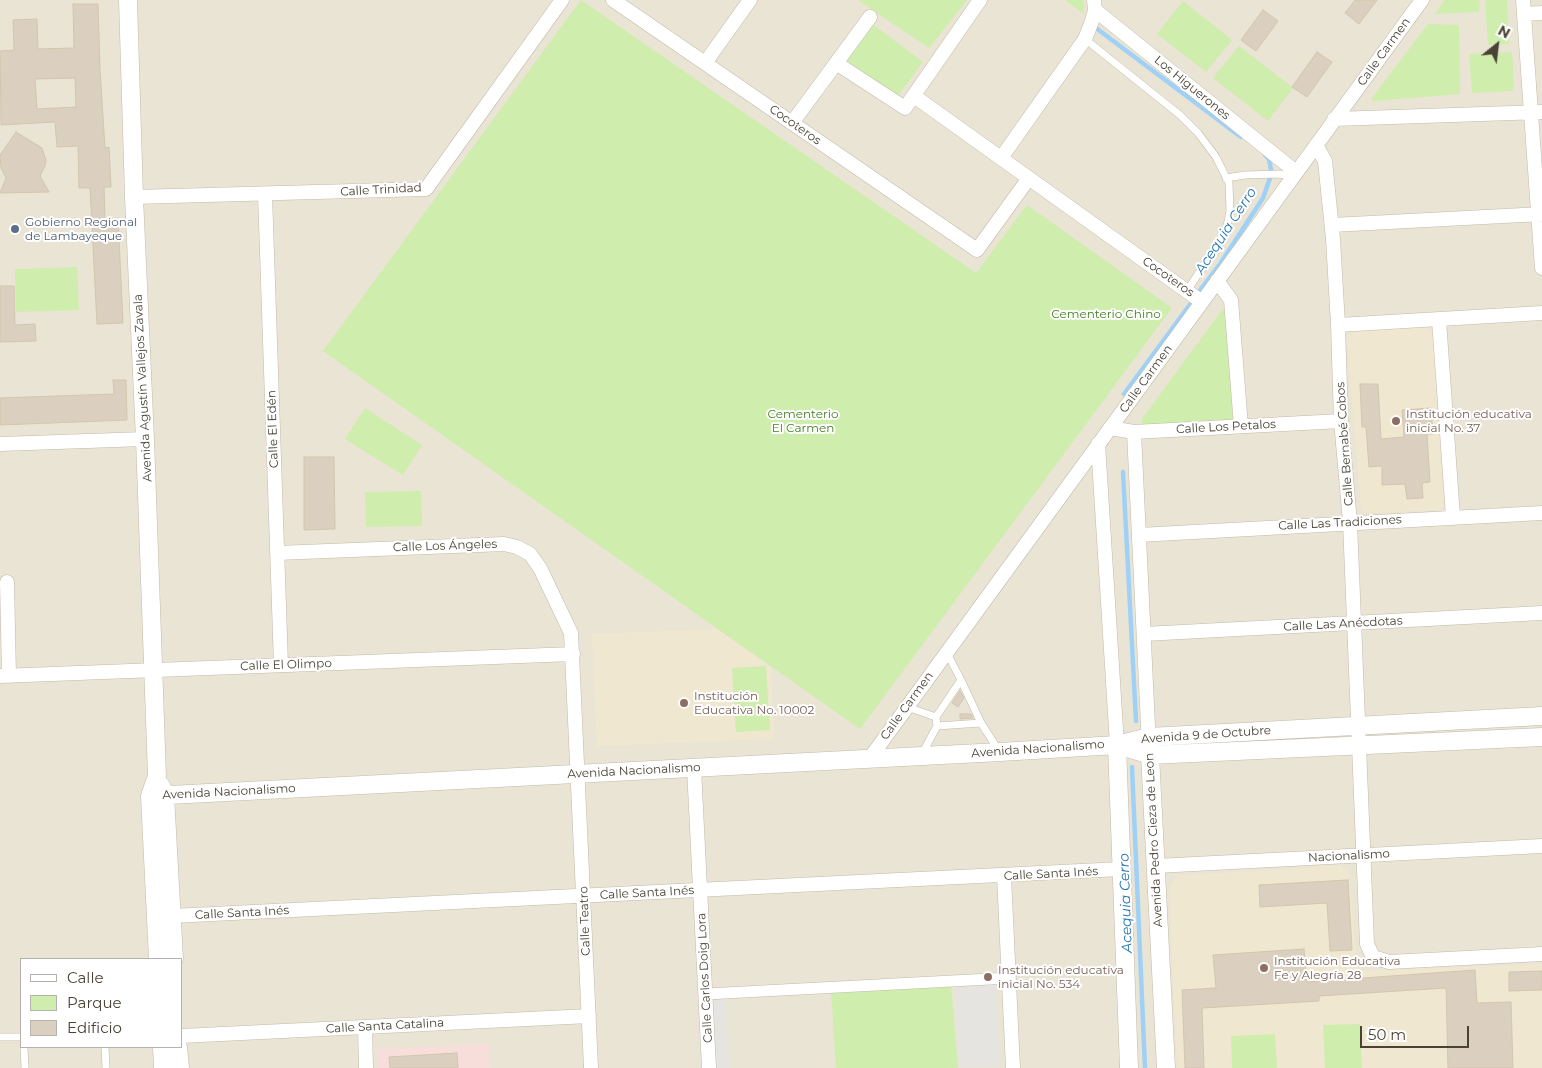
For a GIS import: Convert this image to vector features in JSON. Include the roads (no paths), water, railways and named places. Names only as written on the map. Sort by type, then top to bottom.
[{"type":"street","name":"Avenida Agustín Vallejos Zavala","points":[[128,0],[158,796],[158,958]]},
{"type":"street","name":"Calle Trinidad","points":[[134,197],[426,189],[562,0]]},
{"type":"street","name":"Cocoteros","points":[[613,0],[977,250],[1029,178]]},
{"type":"street","points":[[705,63],[750,0]]},
{"type":"street","points":[[836,63],[904,108],[980,0]]},
{"type":"street","name":"Calle Carmen","points":[[870,758],[1422,0]]},
{"type":"street","points":[[1001,158],[1085,38],[1094,5]]},
{"type":"street","name":"Los Higuerones","points":[[1094,5],[1294,174]]},
{"type":"street","points":[[1542,13],[1523,7],[1537,112],[1542,268]]},
{"type":"street","points":[[792,123],[870,17]]},
{"type":"street","name":"Cocoteros","points":[[914,96],[1202,302]]},
{"type":"street","points":[[1334,119],[1537,112]]},
{"type":"street","name":"Calle Bernabé Cobos","points":[[1316,145],[1324,161],[1332,224],[1341,422],[1350,522],[1367,944],[1373,957],[1390,962],[1542,954]]},
{"type":"street","name":"Calle El Edén","points":[[265,194],[281,665]]},
{"type":"street","points":[[1332,224],[1541,214]]},
{"type":"street","points":[[1217,281],[1231,300],[1241,426]]},
{"type":"street","points":[[1338,325],[1542,313]]},
{"type":"street","points":[[1439,320],[1453,517]]},
{"type":"street","name":"Calle Los Petalos","points":[[1110,428],[1134,432],[1341,422]]},
{"type":"street","name":"Avenida Pedro Cieza de Leon","points":[[1134,432],[1166,1068]]},
{"type":"street","points":[[0,444],[145,438]]},
{"type":"street","points":[[1098,444],[1117,744],[1129,1068]]},
{"type":"street","name":"Calle Las Tradiciones","points":[[1139,535],[1542,513]]},
{"type":"street","name":"Calle Los Ángeles","points":[[277,554],[504,544],[516,546],[530,554],[540,568],[571,633],[578,774]]},
{"type":"street","points":[[4,676],[7,582]]},
{"type":"street","name":"Calle Las Anécdotas","points":[[1144,634],[1542,613]]},
{"type":"street","name":"Calle El Olimpo","points":[[4,676],[573,654]]},
{"type":"street","name":"Avenida 9 de Octubre","points":[[1117,744],[1149,736],[1542,716]]},
{"type":"street","name":"Avenida 9 de Octubre","points":[[1117,744],[1150,755],[1542,737]]},
{"type":"street","name":"Avenida Nacionalismo","points":[[158,796],[1000,752],[1117,744]]},
{"type":"street","name":"Calle Carlos Doig Lora","points":[[694,768],[709,1068]]},
{"type":"street","name":"Calle Teatro","points":[[578,774],[591,1068]]},
{"type":"street","name":"Avenida Agustín Vallejos Zavala","points":[[158,796],[172,916],[174,958]]},
{"type":"street","name":"Nacionalismo","points":[[1156,866],[1542,846]]},
{"type":"street","name":"Calle Santa Inés","points":[[172,916],[1121,869]]},
{"type":"street","points":[[1004,876],[1013,1068]]},
{"type":"street","points":[[706,994],[1009,978]]},
{"type":"street","name":"Calle Santa Catalina","points":[[182,1036],[589,1016]]},
{"type":"street","points":[[365,1027],[366,1068]]},
{"type":"street","points":[[162,1048],[163,1068]]},
{"type":"street","points":[[178,1048],[180,1068]]},
{"type":"lane","points":[[1085,38],[1180,115],[1198,133],[1216,158],[1229,183],[1230,211],[1226,231],[1187,290]]},
{"type":"lane","points":[[1226,178],[1245,175],[1294,174]]},
{"type":"lane","points":[[947,652],[981,723],[1000,752]]},
{"type":"lane","points":[[922,756],[937,726],[936,716],[961,680]]},
{"type":"lane","points":[[907,707],[936,716]]},
{"type":"lane","points":[[937,726],[981,723]]},
{"type":"lane","points":[[0,1037],[20,1037]]},
{"type":"lane","points":[[24,1048],[25,1068]]},
{"type":"lane","points":[[105,1048],[106,1068]]},
{"type":"waterway","points":[[1096,28],[1241,137]]},
{"type":"waterway","points":[[1265,155],[1269,159],[1271,170]]},
{"type":"waterway","name":"Acequia Cerro","points":[[1197,294],[1220,264],[1263,198],[1270,178]]},
{"type":"waterway","name":"Acequia Cerro","points":[[1124,394],[1194,299]]},
{"type":"waterway","name":"Acequia Cerro","points":[[1123,472],[1136,721]]},
{"type":"waterway","name":"Acequia Cerro","points":[[1132,767],[1145,1068]]},
{"type":"place","name":"Gobierno Regional de Lambayeque","points":[[15,229]]},
{"type":"place","name":"Institución educativa inicial No. 37","points":[[1396,421]]},
{"type":"place","name":"Institución Educativa No. 10002","points":[[684,703]]},
{"type":"place","name":"Institución Educativa Fe y Alegría 28","points":[[1264,968]]},
{"type":"place","name":"Institución educativa inicial No. 534","points":[[988,977]]},
{"type":"park label","name":"Cementerio Chino","points":[[1106,314]]},
{"type":"park label","name":"Cementerio El Carmen","points":[[803,421]]}]
